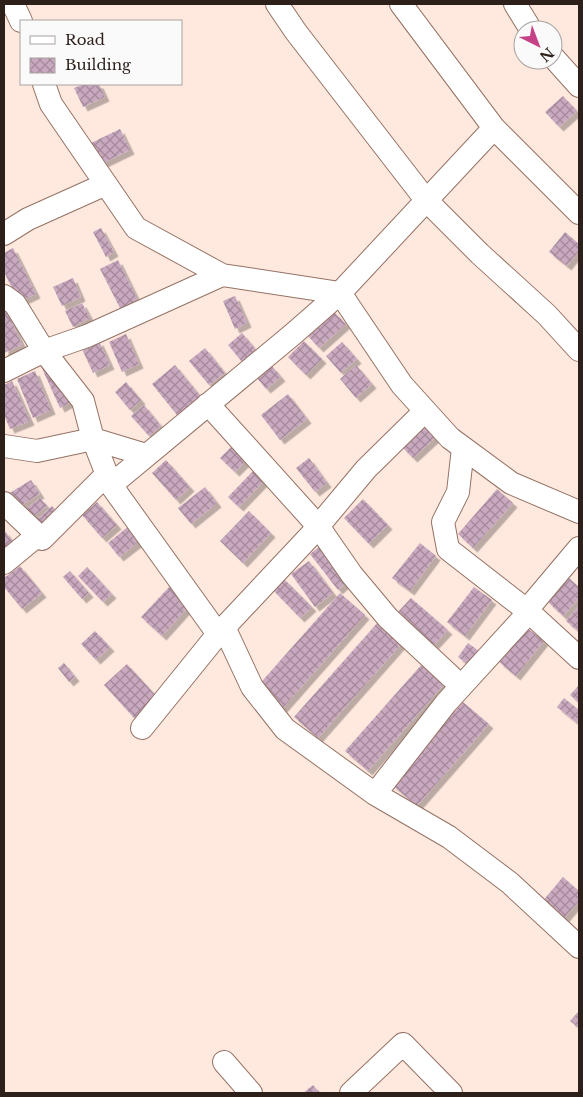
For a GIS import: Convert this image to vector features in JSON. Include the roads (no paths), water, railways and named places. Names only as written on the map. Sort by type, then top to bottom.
[{"type":"street","points":[[13,4],[21,20]]},
{"type":"street","points":[[276,4],[426,200],[480,254],[547,314],[579,350]]},
{"type":"street","points":[[401,4],[494,128],[579,213]]},
{"type":"street","points":[[515,4],[525,20]]},
{"type":"street","points":[[563,68],[579,86]]},
{"type":"street","points":[[44,85],[51,104],[136,228],[222,275],[340,293],[402,385],[450,438],[511,483],[579,512]]},
{"type":"street","points":[[4,503],[42,539],[109,479],[146,456],[340,293],[494,128]]},
{"type":"street","points":[[5,228],[106,184]]},
{"type":"street","points":[[4,371],[44,351],[87,336],[222,275]]},
{"type":"street","points":[[4,296],[15,304],[44,351],[83,401],[93,439],[109,479],[221,630],[252,687],[285,729],[375,794],[449,837],[472,854],[510,883],[579,947]]},
{"type":"street","points":[[208,404],[318,526],[352,575],[388,618],[461,686]]},
{"type":"street","points":[[142,728],[221,630],[318,526],[366,469],[425,411]]},
{"type":"street","points":[[4,446],[37,451],[93,439],[146,456]]},
{"type":"street","points":[[463,448],[458,492],[443,522],[448,550],[528,612],[579,658]]},
{"type":"street","points":[[4,563],[38,536]]},
{"type":"street","points":[[375,794],[461,686],[528,612],[579,548]]},
{"type":"street","points":[[351,1093],[403,1044],[451,1093]]},
{"type":"street","points":[[224,1062],[251,1093]]}]
